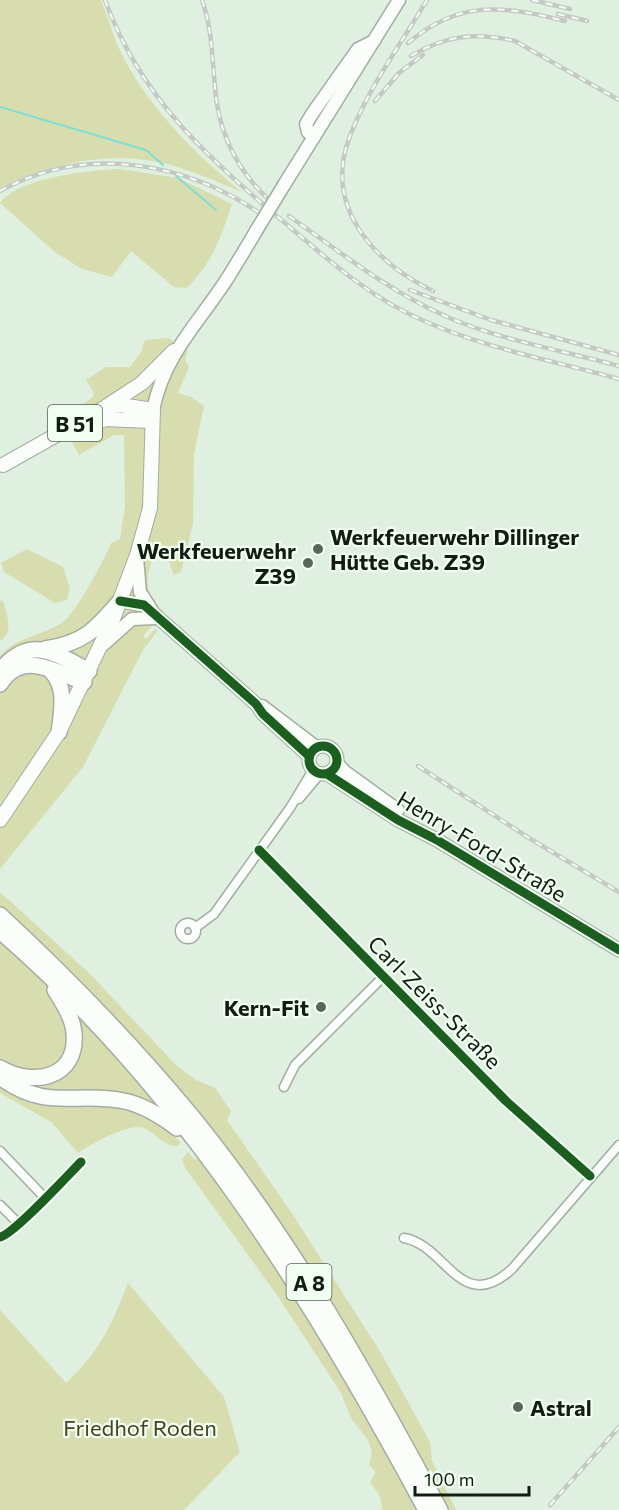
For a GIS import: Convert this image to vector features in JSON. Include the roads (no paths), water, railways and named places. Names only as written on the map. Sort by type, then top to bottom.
[{"type":"highway","points":[[0,671],[21,652],[69,644],[90,634],[120,601]]},
{"type":"highway","points":[[42,649],[86,677]]},
{"type":"highway","points":[[0,684],[5,675],[21,665],[40,666],[86,677]]},
{"type":"highway","points":[[50,670],[56,675],[61,688],[59,732]]},
{"type":"highway","name":"A 8","points":[[0,915],[83,994],[186,1127]]},
{"type":"highway","name":"A 8","points":[[0,931],[27,955],[117,1047],[206,1151],[266,1216],[333,1318],[440,1510]]},
{"type":"highway","points":[[0,1068],[26,1079],[49,1076],[65,1064],[73,1046],[74,1034],[66,1009],[53,987],[27,955]]},
{"type":"highway","points":[[0,1077],[20,1091],[36,1096],[53,1099],[108,1099],[140,1105],[186,1127]]},
{"type":"highway","name":"A 8","points":[[206,1151],[322,1325],[364,1396],[426,1510]]},
{"type":"main road","points":[[106,406],[142,383],[174,351]]},
{"type":"main road","name":"B 51","points":[[2,466],[106,406],[120,405],[152,415]]},
{"type":"main road","points":[[0,820],[59,732],[100,649],[120,601],[137,555],[150,508],[152,415]]},
{"type":"main road","name":"B 51","points":[[2,466],[105,419],[152,415]]},
{"type":"street","points":[[152,415],[157,390],[174,351],[202,314],[256,231],[399,0]]},
{"type":"street","points":[[137,555],[140,592],[156,618]]},
{"type":"street","points":[[120,601],[144,605],[256,704],[263,714],[312,752],[320,772]]},
{"type":"street","points":[[100,649],[127,621],[142,617],[156,618]]},
{"type":"street","points":[[195,928],[214,914],[290,808],[320,772],[334,770],[337,755],[332,749],[324,745],[312,752]]},
{"type":"street","name":"Henry-Ford-Straße","points":[[337,763],[344,771],[437,840]]},
{"type":"street","name":"Henry-Ford-Straße","points":[[320,772],[619,950]]},
{"type":"street","name":"Carl-Zeiss-Straße","points":[[259,850],[506,1101],[590,1176]]},
{"type":"street","name":"Carl-Zeiss-Straße","points":[[285,1087],[295,1065],[383,977]]},
{"type":"street","points":[[404,1238],[419,1243],[466,1282],[471,1284],[491,1282],[512,1269],[619,1144]]},
{"type":"street","points":[[0,1151],[45,1198]]},
{"type":"street","points":[[0,1237],[5,1236],[19,1224],[81,1162]]},
{"type":"street","points":[[0,1204],[19,1224]]},
{"type":"waterway","points":[[0,107],[146,150],[163,165]]},
{"type":"waterway","points":[[176,176],[216,210]]},
{"type":"railway","points":[[105,0],[120,36],[139,69],[159,99],[182,127],[234,179],[354,280],[387,302],[446,330],[494,346],[619,379]]},
{"type":"railway","points":[[202,0],[210,32],[217,103],[224,133],[245,173],[266,197]]},
{"type":"railway","points":[[427,0],[382,72],[361,111],[346,148],[342,172],[344,195],[351,215],[362,234],[394,267],[433,291]]},
{"type":"railway","points":[[532,0],[570,9]]},
{"type":"railway","points":[[408,43],[445,19],[482,10],[521,12],[565,21]]},
{"type":"railway","points":[[558,14],[587,21]]},
{"type":"railway","points":[[411,56],[437,44],[462,37],[501,38],[515,41],[619,100]]},
{"type":"railway","points":[[375,101],[400,72],[423,55]]},
{"type":"railway","points":[[0,191],[33,176],[68,167],[102,164],[137,166],[172,172],[205,184],[238,199],[268,219]]},
{"type":"railway","points":[[289,216],[383,282],[443,315],[508,338],[619,366]]},
{"type":"railway","points":[[410,290],[491,320],[619,355]]},
{"type":"railway","points":[[418,766],[529,838],[619,892]]},
{"type":"railway","points":[[550,1505],[619,1427]]},
{"type":"place","name":"Werkfeuerwehr Dillinger Hütte Geb. Z39","points":[[318,549]]},
{"type":"place","name":"Werkfeuerwehr Z39","points":[[308,563]]},
{"type":"place","name":"Kern-Fit","points":[[321,1007]]},
{"type":"place","name":"Astral","points":[[518,1407]]},
{"type":"park label","name":"Friedhof Roden","points":[[140,1427]]}]
